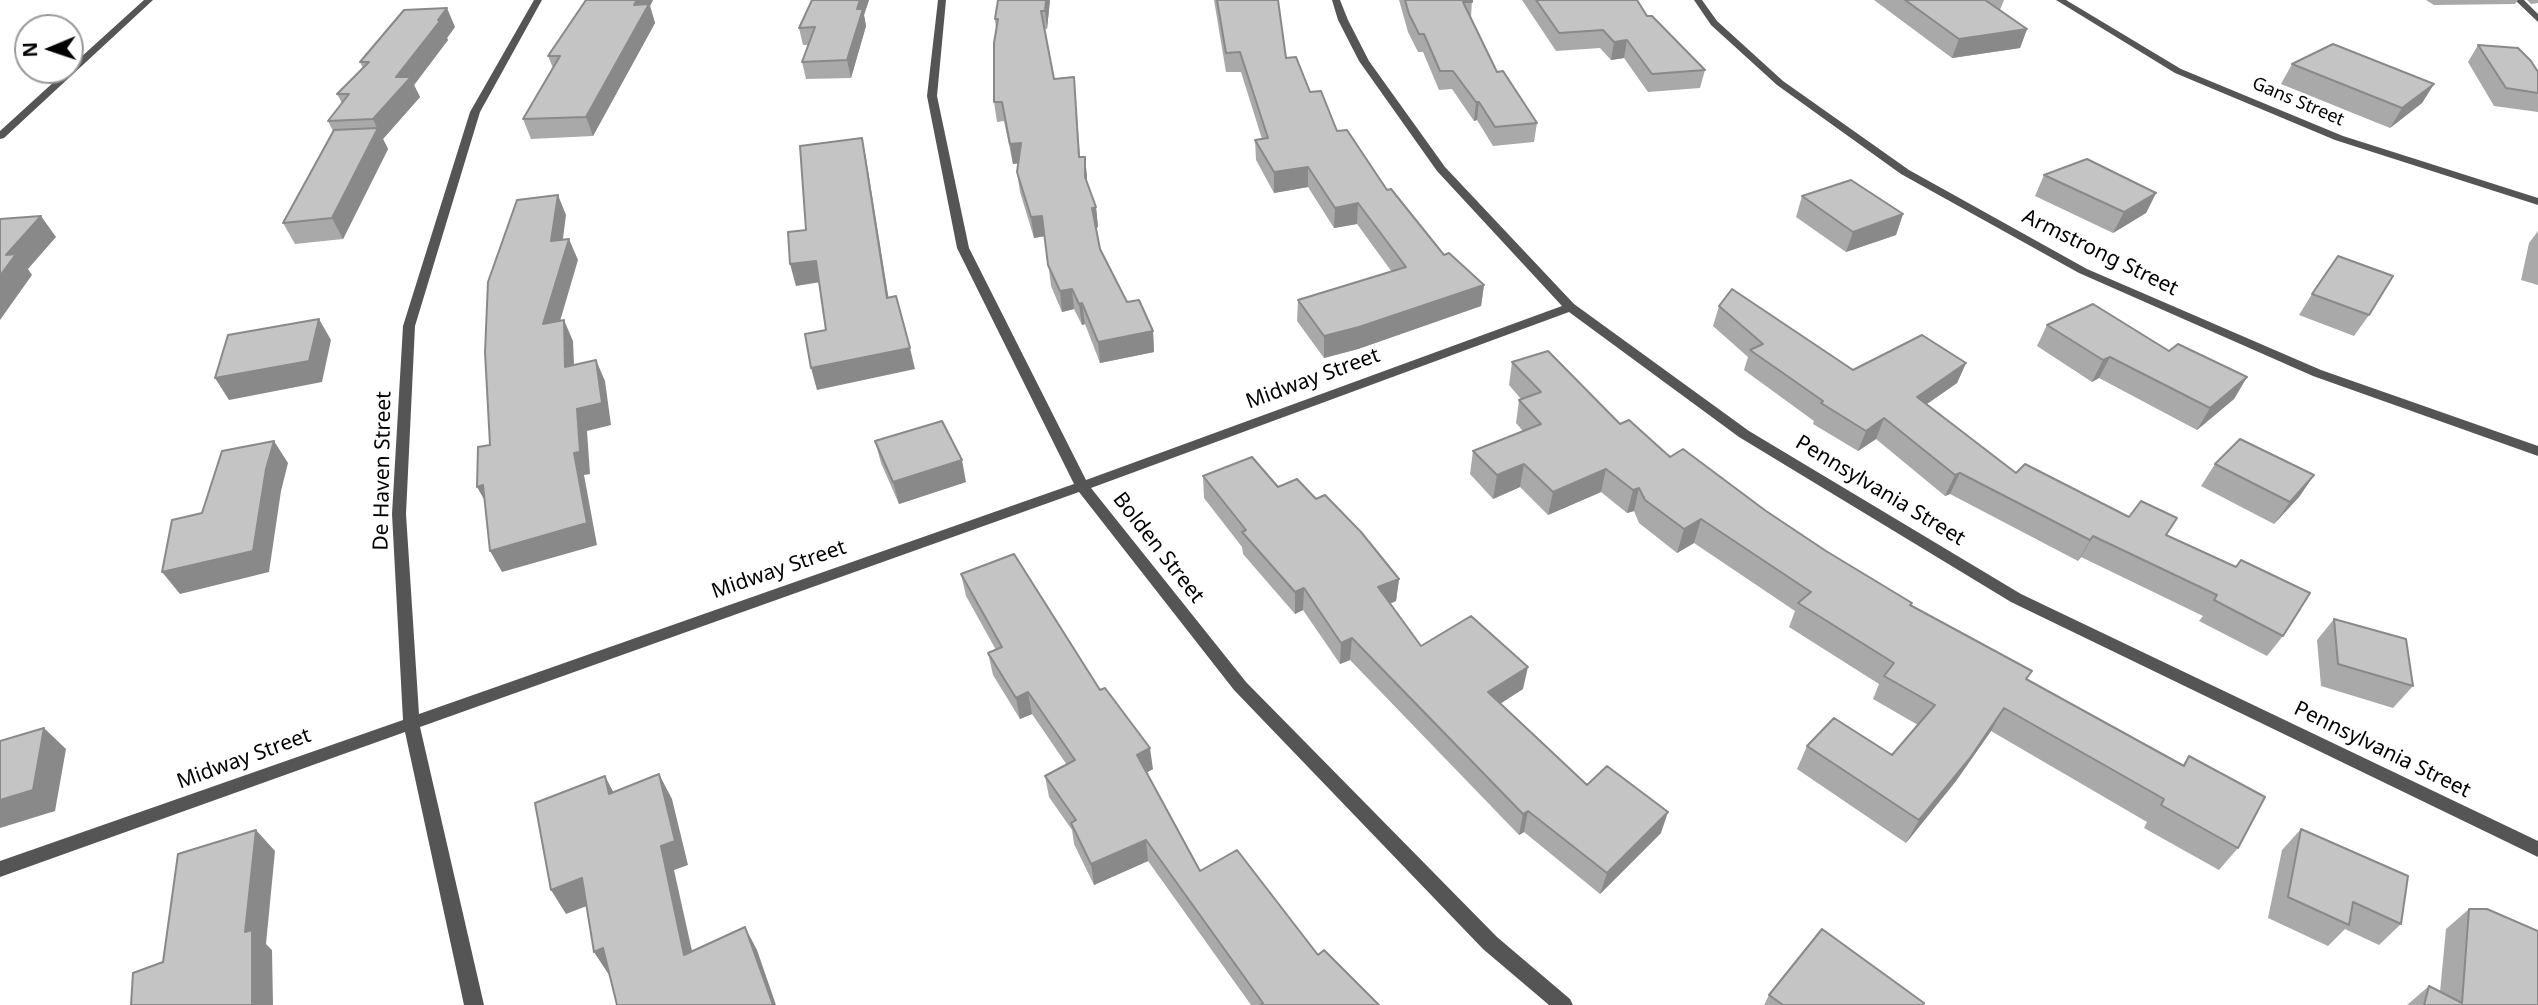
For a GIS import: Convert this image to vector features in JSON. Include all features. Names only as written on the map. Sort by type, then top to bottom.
[{"type":"street","points":[[0,136],[149,0]]},
{"type":"street","name":"De Haven Street","points":[[474,1005],[411,721],[399,513],[409,326],[475,112],[538,0]]},
{"type":"street","name":"Bolden Street","points":[[942,0],[932,96],[963,248],[1083,486],[1240,686],[1490,943],[1563,1005]]},
{"type":"street","name":"Pennsylvania Street","points":[[1336,0],[1364,61],[1441,169],[1570,307],[1744,434],[2016,598],[2538,849]]},
{"type":"street","name":"Armstrong Street","points":[[1698,0],[1714,23],[1780,83],[1905,172],[2083,271],[2317,373],[2538,451]]},
{"type":"street","name":"Gans Street","points":[[2060,0],[2178,71],[2227,92],[2339,138],[2538,202]]},
{"type":"street","points":[[2519,0],[2538,19]]},
{"type":"street","name":"Midway Street","points":[[0,869],[411,721],[1083,486],[1570,307]]},
{"type":"building","points":[[586,0],[637,0],[634,5],[649,4],[586,117],[523,119],[560,56],[548,56]]},
{"type":"building","points":[[812,0],[860,0],[857,9],[863,9],[847,60],[802,62],[815,27],[799,28]]},
{"type":"building","points":[[998,0],[1046,0],[1045,11],[1041,11],[1054,79],[1074,77],[1079,157],[1085,157],[1085,177],[1096,207],[1092,208],[1100,249],[1127,302],[1139,300],[1153,331],[1098,342],[1082,303],[1079,304],[1072,289],[1060,291],[1048,265],[1042,216],[1031,217],[1017,172],[1021,143],[1010,144],[1002,102],[994,102],[994,43]]},
{"type":"building","points":[[1217,0],[1278,0],[1286,58],[1296,57],[1310,92],[1321,91],[1337,131],[1347,130],[1387,190],[1391,189],[1444,255],[1449,253],[1484,285],[1324,336],[1298,300],[1406,267],[1358,203],[1335,208],[1308,167],[1274,172],[1255,140],[1268,138],[1240,52],[1226,53]]},
{"type":"building","points":[[1405,0],[1472,0],[1463,2],[1497,72],[1503,71],[1537,123],[1495,127],[1479,102],[1476,102],[1453,71],[1440,71],[1424,34],[1419,34],[1409,14]]},
{"type":"building","points":[[1536,0],[1637,0],[1647,16],[1652,16],[1705,70],[1652,74],[1627,40],[1614,42],[1603,30],[1559,33]]},
{"type":"building","points":[[1905,0],[1985,0],[2027,29],[1959,39]]},
{"type":"building","points":[[447,8],[396,77],[411,77],[373,119],[328,121],[349,94],[337,94],[369,62],[360,62],[404,10]]},
{"type":"building","points":[[2333,44],[2434,84],[2402,108],[2292,64]]},
{"type":"building","points":[[2478,45],[2518,48],[2538,72],[2538,93],[2506,88]]},
{"type":"building","points":[[378,128],[332,218],[283,223],[334,130]]},
{"type":"building","points":[[862,138],[887,298],[896,296],[910,348],[811,368],[805,334],[826,330],[816,261],[790,264],[788,232],[806,230],[800,146]]},
{"type":"building","points":[[2087,159],[2156,193],[2124,212],[2044,175]]},
{"type":"building","points":[[1851,180],[1903,214],[1853,232],[1802,196]]},
{"type":"building","points":[[558,195],[551,241],[569,239],[543,324],[564,320],[565,367],[596,360],[602,403],[577,409],[580,452],[574,453],[587,523],[490,551],[483,485],[477,487],[478,447],[490,445],[485,352],[488,282],[517,200]]},
{"type":"building","points":[[41,216],[6,255],[16,254],[0,276],[0,219]]},
{"type":"building","points":[[2338,256],[2393,276],[2369,315],[2312,294]]},
{"type":"building","points":[[1732,289],[1853,370],[1922,335],[1966,363],[1917,397],[2016,473],[2025,464],[2129,517],[2141,501],[2177,518],[2166,535],[2236,567],[2241,560],[2310,593],[2283,636],[2214,600],[2217,595],[2093,536],[2090,540],[1960,473],[1955,475],[1884,418],[1866,431],[1821,403],[1823,401],[1750,350],[1763,344],[1719,306]]},
{"type":"building","points":[[2093,304],[2169,351],[2178,344],[2247,377],[2210,408],[2110,357],[2103,360],[2047,325]]},
{"type":"building","points":[[319,319],[309,361],[215,378],[228,335]]},
{"type":"building","points":[[1548,351],[1620,424],[1629,420],[1670,457],[1683,449],[1766,511],[1912,603],[1910,605],[2032,671],[2026,679],[2184,766],[2189,756],[2265,797],[2238,848],[2161,805],[2164,799],[2004,708],[1970,758],[1919,820],[1807,746],[1834,718],[1892,755],[1935,705],[1884,676],[1894,663],[1798,603],[1811,592],[1701,519],[1684,529],[1645,500],[1639,488],[1633,490],[1606,469],[1553,492],[1524,464],[1497,475],[1473,451],[1541,424],[1519,400],[1541,392],[1512,362]]},
{"type":"building","points":[[942,421],[962,460],[893,482],[875,441]]},
{"type":"building","points":[[2240,439],[2314,475],[2290,502],[2215,464]]},
{"type":"building","points":[[274,441],[266,469],[253,551],[162,572],[172,520],[202,513],[222,451]]},
{"type":"building","points":[[1252,457],[1278,487],[1297,479],[1316,499],[1325,495],[1361,532],[1399,579],[1378,587],[1421,646],[1471,616],[1528,667],[1488,692],[1587,785],[1607,766],[1668,812],[1607,873],[1528,811],[1523,814],[1352,638],[1341,643],[1304,588],[1295,592],[1242,532],[1246,530],[1203,476]]},
{"type":"building","points":[[1014,554],[1100,690],[1105,688],[1150,748],[1137,755],[1200,871],[1237,850],[1318,955],[1324,950],[1379,1005],[1261,1005],[1263,1003],[1146,840],[1091,864],[1071,823],[1076,820],[1045,776],[1075,760],[1028,692],[1016,698],[988,653],[1002,647],[961,574]]},
{"type":"building","points":[[2334,619],[2406,639],[2413,686],[2338,664]]},
{"type":"building","points":[[44,728],[33,790],[0,800],[0,741]]},
{"type":"building","points":[[659,774],[675,841],[661,846],[684,955],[745,927],[773,1005],[617,1005],[603,948],[594,952],[582,878],[551,890],[535,803],[605,776],[609,794]]},
{"type":"building","points":[[2301,829],[2408,876],[2401,924],[2353,902],[2349,925],[2288,897]]},
{"type":"building","points":[[256,830],[245,932],[252,930],[252,1005],[131,1005],[133,973],[163,962],[178,854]]},
{"type":"building","points":[[2469,909],[2487,909],[2538,931],[2538,1005],[2424,1005],[2429,986],[2462,1003]]},
{"type":"building","points":[[1822,929],[1924,1003],[1923,1005],[1783,1005],[1769,995]]}]
